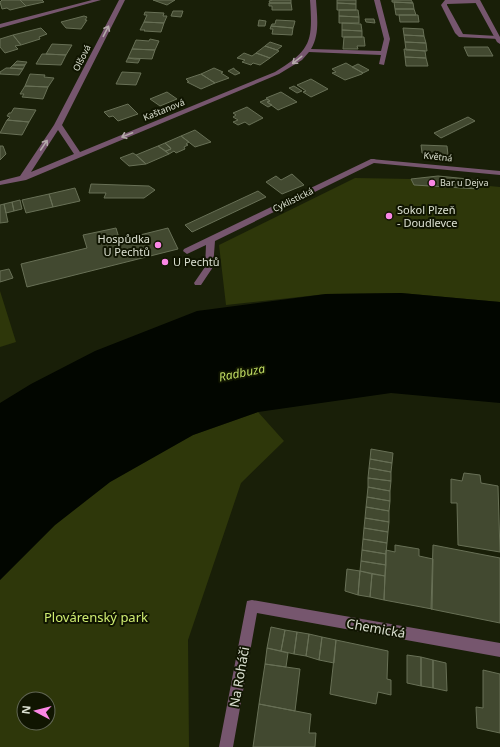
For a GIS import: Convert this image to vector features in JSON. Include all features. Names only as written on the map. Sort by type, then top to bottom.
[{"type":"street","points":[[0,26],[98,0]]},
{"type":"street","name":"Olšová","points":[[23,178],[58,125],[122,0]]},
{"type":"street","name":"Kaštanová","points":[[23,178],[277,73],[290,66],[308,50],[315,37],[316,29],[313,0]]},
{"type":"street","points":[[377,0],[387,39],[382,64]]},
{"type":"street","points":[[477,0],[499,40],[467,38],[459,35],[444,5],[445,2],[477,0]]},
{"type":"street","points":[[308,50],[326,52],[384,53]]},
{"type":"street","points":[[58,125],[78,155]]},
{"type":"street","name":"Květná","points":[[374,161],[500,173]]},
{"type":"street","name":"Cyklistická","points":[[187,251],[374,161]]},
{"type":"street","points":[[0,183],[23,178]]},
{"type":"street","points":[[198,283],[209,267],[211,239]]},
{"type":"street","name":"Chemická","points":[[252,606],[500,650]]},
{"type":"street","name":"Na Roháči","points":[[226,747],[252,606]]},
{"type":"green space","name":"Sokol Plzeň - Doudlevce","points":[[438,176],[478,180],[479,185],[500,187],[500,302],[401,293],[326,294],[226,305],[219,245],[355,178],[411,179]]},
{"type":"green space","points":[[0,291],[16,342],[0,347]]},
{"type":"green space","name":"Plovárenský park","points":[[258,412],[284,441],[241,483],[188,640],[189,747],[0,747],[0,580],[55,525],[110,482],[193,435]]},
{"type":"water","name":"Radbuza","points":[[401,293],[500,302],[500,403],[391,393],[258,412],[193,435],[110,482],[55,525],[0,580],[0,403],[31,384],[95,351],[197,311],[326,294]]},
{"type":"building","points":[[2,0],[20,0],[26,6],[10,10],[7,8],[2,9],[0,2]]},
{"type":"building","points":[[20,0],[42,0],[44,2],[26,6]]},
{"type":"building","points":[[153,0],[175,0],[167,5]]},
{"type":"building","points":[[291,0],[291,3],[270,3],[269,1]]},
{"type":"building","points":[[337,0],[356,0],[356,4],[337,3]]},
{"type":"building","points":[[392,0],[411,0],[413,3],[392,2]]},
{"type":"building","points":[[394,2],[413,3],[414,9],[395,9]]},
{"type":"building","points":[[269,3],[291,3],[292,10],[272,10],[272,6],[269,6]]},
{"type":"building","points":[[337,3],[356,4],[356,10],[337,10]]},
{"type":"building","points":[[395,9],[414,9],[416,15],[396,15]]},
{"type":"building","points":[[339,10],[358,10],[359,17],[339,16]]},
{"type":"building","points":[[173,11],[183,11],[181,17],[171,16]]},
{"type":"building","points":[[145,12],[164,13],[163,16],[167,16],[164,23],[144,22],[147,15],[144,15]]},
{"type":"building","points":[[399,15],[418,15],[419,22],[400,22]]},
{"type":"building","points":[[84,16],[87,17],[85,20],[87,20],[81,29],[66,28],[61,22]]},
{"type":"building","points":[[339,16],[359,17],[359,23],[339,23]]},
{"type":"building","points":[[365,19],[374,19],[375,23],[366,22]]},
{"type":"building","points":[[259,20],[266,21],[265,26],[258,26]]},
{"type":"building","points":[[276,20],[295,21],[293,28],[271,26],[272,24],[275,24]]},
{"type":"building","points":[[144,22],[164,23],[161,32],[140,30]]},
{"type":"building","points":[[342,23],[361,24],[362,31],[342,30]]},
{"type":"building","points":[[271,26],[293,28],[292,35],[272,34],[273,29],[270,29]]},
{"type":"building","points":[[41,28],[47,34],[39,37],[40,39],[21,45],[13,35]]},
{"type":"building","points":[[403,28],[423,29],[424,36],[404,35]]},
{"type":"building","points":[[342,30],[362,31],[362,37],[342,37]]},
{"type":"building","points":[[13,35],[21,45],[15,46],[18,49],[5,53],[0,47],[0,39]]},
{"type":"building","points":[[404,35],[424,36],[426,43],[405,42]]},
{"type":"building","points":[[344,37],[364,37],[365,46],[357,46],[358,49],[343,49]]},
{"type":"building","points":[[150,39],[159,41],[155,50],[132,49],[136,40],[149,41]]},
{"type":"building","points":[[270,42],[282,46],[277,50],[265,46]]},
{"type":"building","points":[[405,42],[426,43],[427,51],[406,50]]},
{"type":"building","points":[[52,44],[72,45],[66,55],[46,54]]},
{"type":"building","points":[[265,46],[279,51],[270,58],[256,53]]},
{"type":"building","points":[[464,47],[488,47],[493,56],[468,56]]},
{"type":"building","points":[[132,49],[155,50],[152,59],[128,58]]},
{"type":"building","points":[[404,49],[425,51],[426,58],[405,57]]},
{"type":"building","points":[[244,53],[252,56],[256,53],[270,58],[260,65],[253,63],[251,65],[242,62],[245,60],[237,58]]},
{"type":"building","points":[[42,54],[66,55],[61,65],[36,64]]},
{"type":"building","points":[[405,57],[426,58],[428,66],[406,66]]},
{"type":"building","points":[[128,58],[140,59],[138,63],[126,62]]},
{"type":"building","points":[[17,61],[27,62],[25,65],[13,65]]},
{"type":"building","points":[[346,63],[363,73],[345,80],[332,73],[336,72],[332,69]]},
{"type":"building","points":[[358,64],[369,70],[363,73],[352,67]]},
{"type":"building","points":[[13,65],[25,65],[23,69],[10,68]]},
{"type":"building","points":[[6,68],[23,69],[19,75],[0,74],[0,72]]},
{"type":"building","points":[[214,68],[223,72],[221,73],[229,78],[215,83],[201,74]]},
{"type":"building","points":[[234,68],[240,73],[235,75],[228,71]]},
{"type":"building","points":[[122,72],[141,73],[136,85],[116,84]]},
{"type":"building","points":[[30,74],[45,75],[44,77],[54,78],[48,87],[25,86]]},
{"type":"building","points":[[201,74],[215,83],[201,89],[187,82],[189,82],[186,79]]},
{"type":"building","points":[[311,79],[328,89],[311,97],[303,92],[306,91],[297,85]]},
{"type":"building","points":[[25,86],[48,87],[43,99],[22,97],[24,94],[20,94]]},
{"type":"building","points":[[294,86],[302,91],[297,93],[289,88]]},
{"type":"building","points":[[167,92],[177,99],[160,106],[150,99]]},
{"type":"building","points":[[281,92],[297,102],[278,110],[267,102],[270,101],[266,98]]},
{"type":"building","points":[[267,99],[270,101],[267,102],[272,105],[268,107],[260,102]]},
{"type":"building","points":[[128,104],[138,114],[118,121],[113,116],[109,117],[104,112]]},
{"type":"building","points":[[247,107],[263,118],[249,125],[245,122],[238,125],[233,122],[238,120],[233,117],[236,115],[233,113]]},
{"type":"building","points":[[14,108],[36,110],[29,122],[7,120],[10,117],[7,116]]},
{"type":"building","points":[[468,117],[475,121],[441,138],[434,133]]},
{"type":"building","points":[[7,120],[29,122],[22,135],[0,133]]},
{"type":"building","points":[[195,130],[211,142],[195,147],[181,136]]},
{"type":"building","points":[[181,136],[189,142],[186,144],[188,145],[184,147],[185,149],[176,153],[174,151],[169,154],[166,151],[171,149],[165,143]]},
{"type":"building","points":[[165,143],[171,149],[166,151],[158,146]]},
{"type":"building","points":[[421,145],[447,146],[448,155],[422,153]]},
{"type":"building","points":[[0,146],[3,146],[6,154],[0,160]]},
{"type":"building","points":[[158,146],[169,154],[146,164],[136,155]]},
{"type":"building","points":[[133,153],[146,164],[129,166],[120,158]]},
{"type":"building","points":[[292,174],[304,185],[282,194],[266,182],[276,176],[281,180]]},
{"type":"building","points":[[438,176],[478,180],[479,189],[414,185],[411,179]]},
{"type":"building","points":[[91,184],[149,186],[155,190],[144,198],[104,198],[106,193],[89,193]]},
{"type":"building","points":[[75,188],[80,201],[53,207],[49,194]]},
{"type":"building","points":[[258,191],[266,197],[192,232],[185,225]]},
{"type":"building","points":[[49,194],[53,207],[26,213],[22,200]]},
{"type":"building","points":[[20,200],[22,209],[14,211],[12,202]]},
{"type":"building","points":[[12,202],[14,211],[6,213],[4,204]]},
{"type":"building","points":[[4,204],[8,222],[0,223],[0,205]]},
{"type":"building","points":[[116,228],[119,238],[123,237],[124,239],[168,228],[178,249],[27,287],[21,264],[87,248],[83,235]]},
{"type":"building","points":[[9,269],[13,278],[0,282],[0,271]]},
{"type":"building","points":[[371,449],[393,453],[392,463],[370,459]]},
{"type":"building","points":[[370,459],[392,463],[391,472],[369,468]]},
{"type":"building","points":[[369,468],[391,472],[391,481],[368,478]]},
{"type":"building","points":[[464,473],[480,475],[481,483],[498,486],[500,552],[458,545],[457,503],[451,503],[451,479],[462,481]]},
{"type":"building","points":[[368,478],[391,481],[390,491],[368,487]]},
{"type":"building","points":[[368,487],[390,491],[390,501],[367,497]]},
{"type":"building","points":[[367,497],[390,501],[389,511],[366,507]]},
{"type":"building","points":[[366,507],[389,511],[389,522],[365,518]]},
{"type":"building","points":[[365,518],[389,522],[388,532],[364,528]]},
{"type":"building","points":[[364,528],[388,532],[387,543],[363,539]]},
{"type":"building","points":[[363,539],[387,543],[386,554],[362,550]]},
{"type":"building","points":[[395,545],[419,549],[419,556],[433,559],[432,609],[384,600],[386,550],[395,552]]},
{"type":"building","points":[[433,545],[500,558],[500,623],[431,609]]},
{"type":"building","points":[[362,550],[386,554],[386,565],[361,561]]},
{"type":"building","points":[[361,561],[386,565],[385,576],[360,571]]},
{"type":"building","points":[[347,569],[360,571],[358,595],[345,591]]},
{"type":"building","points":[[360,571],[372,574],[370,597],[358,595]]},
{"type":"building","points":[[372,574],[385,576],[384,600],[370,597]]},
{"type":"building","points":[[271,627],[285,630],[281,651],[267,648]]},
{"type":"building","points":[[285,630],[297,632],[294,654],[281,651]]},
{"type":"building","points":[[297,632],[309,634],[306,656],[294,654]]},
{"type":"building","points":[[309,634],[322,637],[319,660],[306,656]]},
{"type":"building","points":[[322,637],[336,640],[334,663],[319,660]]},
{"type":"building","points":[[336,640],[388,651],[387,679],[391,680],[391,695],[378,692],[376,704],[330,694]]},
{"type":"building","points":[[267,648],[288,653],[286,667],[265,664]]},
{"type":"building","points":[[407,655],[421,657],[421,686],[407,683]]},
{"type":"building","points":[[421,657],[433,660],[433,688],[421,686]]},
{"type":"building","points":[[433,660],[446,663],[447,691],[433,688]]},
{"type":"building","points":[[265,664],[300,669],[295,711],[259,704]]},
{"type":"building","points":[[483,670],[500,674],[500,733],[477,728],[476,707],[483,708]]},
{"type":"building","points":[[259,704],[311,714],[309,733],[316,733],[315,747],[253,747]]},
{"type":"place","name":"Bar u Dejva","points":[[432,183]]},
{"type":"place","name":"Sokol Plzeň - Doudlevce","points":[[389,216]]},
{"type":"place","name":"Hospůdka U Pechtů","points":[[158,245]]},
{"type":"place","name":"U Pechtů","points":[[165,262]]}]
